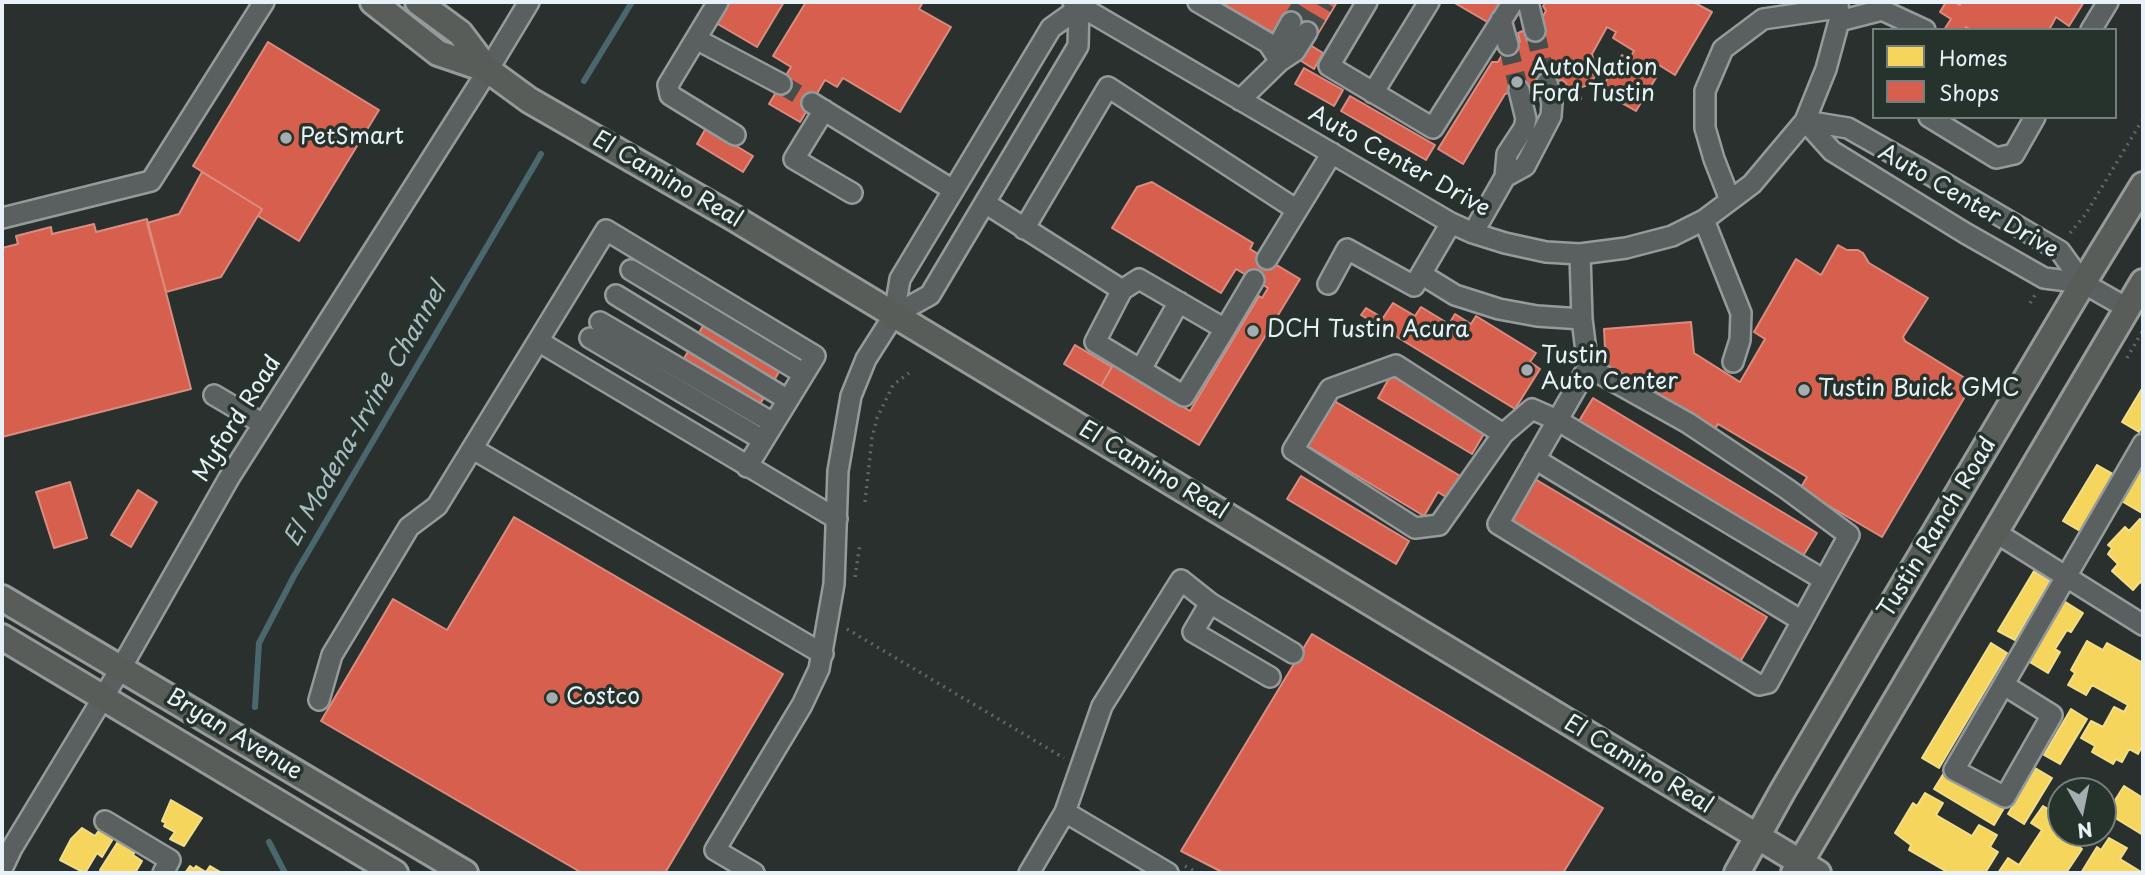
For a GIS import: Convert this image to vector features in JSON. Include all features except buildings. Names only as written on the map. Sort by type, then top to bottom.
[{"type":"main road","name":"El Camino Real","points":[[373,2],[438,53],[488,70]]},
{"type":"main road","name":"El Camino Real","points":[[418,2],[460,33],[488,70],[529,100],[723,211],[1757,836],[1804,870]]},
{"type":"main road","name":"Tustin Ranch Road","points":[[1737,873],[2083,283],[2143,186]]},
{"type":"main road","points":[[1804,870],[1995,532],[2143,282]]},
{"type":"main road","name":"Bryan Avenue","points":[[2,598],[465,873]]},
{"type":"main road","name":"Bryan Avenue","points":[[2,637],[395,873]]},
{"type":"street","points":[[2,218],[151,181],[264,2]]},
{"type":"street","name":"Myford Road","points":[[2,869],[229,478],[488,70],[528,2]]},
{"type":"street","points":[[718,2],[668,85],[670,95],[735,135]]},
{"type":"street","points":[[1198,2],[1268,43],[1280,61]]},
{"type":"street","points":[[1367,2],[1329,66],[1433,128],[1513,2]]},
{"type":"street","points":[[1373,93],[1429,2]]},
{"type":"street","points":[[1528,2],[1535,31]]},
{"type":"street","points":[[2092,28],[2108,2]]},
{"type":"street","points":[[754,873],[715,850],[808,693],[823,654],[834,584],[838,471],[851,396],[866,359],[894,315],[900,279],[1051,29],[1078,4]]},
{"type":"street","points":[[894,315],[930,295],[1078,46],[1078,4]]},
{"type":"street","name":"Auto Center Drive","points":[[1078,4],[1451,223],[1505,243],[1546,252],[1580,254],[1626,248],[1672,236],[1704,220],[1752,184],[1805,121],[1826,69],[1838,10]]},
{"type":"street","points":[[1730,200],[1705,128],[1705,91],[1723,49],[1763,19],[1838,10],[1888,6],[1918,28]]},
{"type":"street","points":[[1502,20],[1508,45]]},
{"type":"street","points":[[1240,100],[1280,61],[1295,51],[1299,27]]},
{"type":"street","points":[[696,39],[780,84]]},
{"type":"street","points":[[1505,177],[1525,166],[1551,116],[1552,103],[1547,83]]},
{"type":"street","points":[[1024,229],[1108,87],[1297,210]]},
{"type":"street","points":[[1473,233],[1505,177],[1507,154],[1524,128],[1526,119],[1519,90]]},
{"type":"street","points":[[852,193],[794,159],[818,106],[953,190]]},
{"type":"street","points":[[1933,119],[1996,159],[2014,154],[2034,119]]},
{"type":"street","name":"Auto Center Drive","points":[[1805,121],[1832,151],[1965,233],[2044,278],[2083,283],[2127,308]]},
{"type":"street","name":"Auto Center Drive","points":[[1805,121],[1848,128],[1922,170],[2060,251],[2083,283]]},
{"type":"street","points":[[1267,260],[1332,153]]},
{"type":"street","points":[[985,203],[1122,290]]},
{"type":"street","points":[[1704,220],[1741,313],[1740,340],[1733,362]]},
{"type":"street","points":[[1328,284],[1347,249],[1414,286],[1451,223]]},
{"type":"street","points":[[319,700],[332,655],[409,527],[437,506],[606,230],[815,356],[747,467]]},
{"type":"street","points":[[575,364],[642,251]]},
{"type":"street","points":[[1580,254],[1581,319],[1588,367],[1498,524],[1759,685],[1768,683],[1849,535],[1787,489],[1688,423],[1588,367]]},
{"type":"street","points":[[631,270],[804,374]]},
{"type":"street","points":[[1421,274],[1455,295],[1499,309],[1537,316],[1581,319]]},
{"type":"street","points":[[1225,330],[1139,279],[1122,290],[1095,342],[1184,396],[1225,330],[1254,280]]},
{"type":"street","points":[[616,295],[788,400]]},
{"type":"street","points":[[1141,369],[1179,302]]},
{"type":"street","points":[[595,330],[768,432]]},
{"type":"street","points":[[538,341],[837,519]]},
{"type":"street","points":[[1503,434],[1396,365],[1330,389],[1293,450],[1415,528],[1439,525],[1503,434],[1532,409],[1557,420],[1824,580]]},
{"type":"street","points":[[214,395],[263,424]]},
{"type":"street","points":[[2004,685],[2052,715],[2005,797],[1954,769],[2143,444]]},
{"type":"street","points":[[473,449],[823,654]]},
{"type":"street","points":[[1535,459],[1802,621]]},
{"type":"street","points":[[1995,532],[2143,625]]},
{"type":"street","points":[[1029,873],[1065,812],[1102,706],[1181,580],[1210,603],[1293,653]]},
{"type":"street","points":[[1210,603],[1193,632],[1270,677]]},
{"type":"street","points":[[1065,812],[1173,868]]},
{"type":"street","points":[[105,821],[167,867]]},
{"type":"path","points":[[2070,233],[2085,215],[2143,119]]},
{"type":"path","points":[[2030,303],[2035,295]]},
{"type":"path","points":[[2126,358],[2143,330]]},
{"type":"path","points":[[866,502],[872,438],[877,418],[893,385],[909,373]]},
{"type":"path","points":[[855,579],[860,544]]},
{"type":"path","points":[[847,629],[1069,760],[1078,772]]},
{"type":"path","points":[[1173,868],[1198,873]]},
{"type":"waterway","name":"El Modena-Irvine Channel","points":[[584,81],[632,2]]},
{"type":"waterway","name":"El Modena-Irvine Channel","points":[[255,707],[259,643],[294,576],[541,154]]},
{"type":"waterway","name":"El Modena-Irvine Channel","points":[[269,842],[285,873]]},
{"type":"tunnel","points":[[1291,22],[1304,2]]},
{"type":"tunnel","points":[[1307,32],[1325,2]]},
{"type":"tunnel","points":[[1535,31],[1547,83]]},
{"type":"tunnel","points":[[1508,45],[1519,90]]},
{"type":"tunnel","points":[[781,84],[812,103]]},
{"type":"place","name":"AutoNation Ford Tustin","points":[[1517,82]]},
{"type":"place","name":"PetSmart","points":[[286,138]]},
{"type":"place","name":"DCH Tustin Acura","points":[[1253,331]]},
{"type":"place","name":"Tustin Auto Center","points":[[1527,370]]},
{"type":"place","name":"Tustin Buick GMC","points":[[1804,390]]},
{"type":"place","name":"Costco","points":[[552,698]]}]
